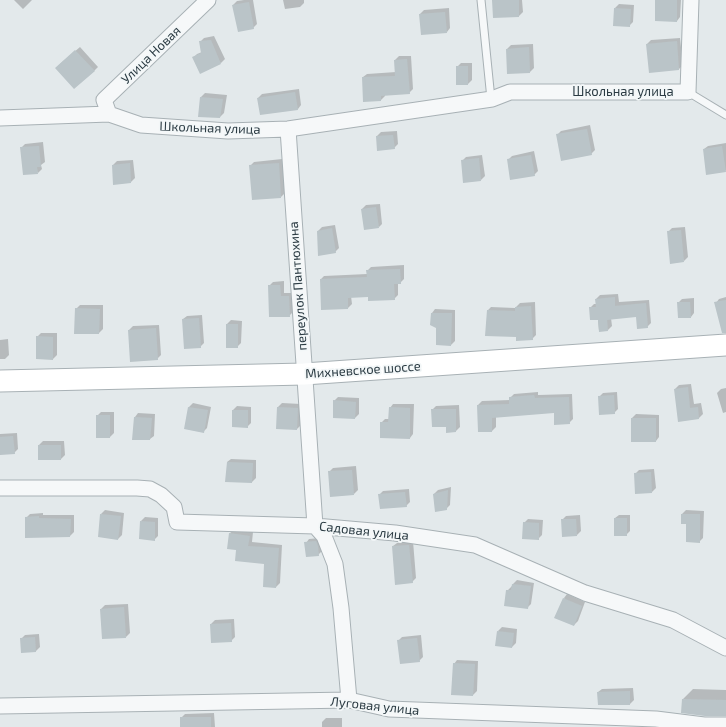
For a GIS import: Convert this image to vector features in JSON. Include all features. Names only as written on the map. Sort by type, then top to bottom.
[{"type":"street","name":"Улица Новая","points":[[109,114],[104,100],[208,0]]},
{"type":"street","name":"Школьная улица","points":[[0,118],[109,114],[141,125],[228,131],[288,129],[492,99],[510,92],[688,92],[690,0]]},
{"type":"street","name":"переулок Пантюхина","points":[[288,129],[315,526]]},
{"type":"street","name":"Михневское шоссе","points":[[0,381],[304,374],[726,345]]},
{"type":"street","name":"Садовая улица","points":[[0,488],[150,489],[174,507],[177,522],[315,526],[395,533],[475,545],[585,593],[673,620],[726,648]]},
{"type":"street","points":[[315,526],[324,536],[335,564],[341,608],[349,700]]},
{"type":"street","name":"Луговая улица","points":[[0,706],[349,700],[389,709],[656,719],[704,725],[726,725]]},
{"type":"lane","points":[[481,0],[492,99]]},
{"type":"lane","points":[[688,92],[726,115]]},
{"type":"building","points":[[492,0],[519,0],[519,17],[493,18]]},
{"type":"building","points":[[655,0],[677,0],[677,22],[655,21]]},
{"type":"building","points":[[249,2],[254,29],[238,32],[232,5]]},
{"type":"building","points":[[614,8],[631,9],[630,27],[613,26]]},
{"type":"building","points":[[445,12],[447,33],[421,35],[419,14]]},
{"type":"building","points":[[211,40],[221,64],[200,74],[192,57],[201,53],[199,41]]},
{"type":"building","points":[[677,41],[679,70],[649,73],[646,44]]},
{"type":"building","points":[[529,47],[530,73],[507,74],[506,49]]},
{"type":"building","points":[[75,50],[95,71],[74,89],[55,68]]},
{"type":"building","points":[[407,59],[410,94],[381,96],[381,101],[363,102],[362,77],[395,76],[394,60]]},
{"type":"building","points":[[456,66],[468,66],[468,85],[456,85]]},
{"type":"building","points":[[295,92],[298,110],[260,115],[257,98]]},
{"type":"building","points":[[200,97],[223,99],[220,118],[198,117]]},
{"type":"building","points":[[587,129],[592,155],[561,161],[556,134]]},
{"type":"building","points":[[393,135],[395,149],[377,151],[376,136]]},
{"type":"building","points":[[39,146],[41,167],[37,167],[38,174],[23,175],[20,147]]},
{"type":"building","points":[[722,146],[726,172],[706,175],[703,149]]},
{"type":"building","points":[[531,155],[535,176],[510,180],[507,159]]},
{"type":"building","points":[[479,158],[481,181],[463,183],[461,160]]},
{"type":"building","points":[[130,163],[131,183],[113,185],[112,165]]},
{"type":"building","points":[[279,163],[281,198],[252,200],[249,165]]},
{"type":"building","points":[[376,207],[379,228],[364,230],[361,209]]},
{"type":"building","points":[[332,228],[336,253],[318,256],[317,231]]},
{"type":"building","points":[[681,230],[684,262],[670,264],[667,231]]},
{"type":"building","points":[[400,269],[401,284],[394,284],[395,300],[368,301],[368,297],[348,298],[348,309],[321,310],[320,279],[367,277],[366,270]]},
{"type":"building","points":[[268,285],[280,285],[281,296],[289,296],[290,317],[269,317]]},
{"type":"building","points":[[615,297],[615,306],[646,303],[648,328],[637,329],[636,317],[607,320],[608,331],[599,332],[598,320],[590,320],[589,307],[596,307],[595,299]]},
{"type":"building","points":[[726,300],[726,333],[722,333],[714,302]]},
{"type":"building","points":[[677,302],[690,302],[691,318],[678,318]]},
{"type":"building","points":[[531,306],[533,340],[516,341],[516,337],[485,336],[487,310],[515,311],[515,307]]},
{"type":"building","points":[[75,308],[100,309],[99,334],[74,334]]},
{"type":"building","points":[[431,313],[452,313],[451,346],[436,345],[436,328],[430,325]]},
{"type":"building","points":[[199,318],[201,348],[184,349],[182,319]]},
{"type":"building","points":[[226,324],[238,324],[238,348],[226,348]]},
{"type":"building","points":[[156,328],[158,360],[130,362],[128,330]]},
{"type":"building","points":[[36,336],[53,337],[53,360],[36,359]]},
{"type":"building","points":[[688,387],[690,408],[698,407],[699,419],[678,422],[674,389]]},
{"type":"building","points":[[534,395],[535,398],[569,397],[570,424],[554,425],[554,413],[492,418],[492,432],[478,432],[477,405],[509,404],[509,397]]},
{"type":"building","points":[[614,395],[615,414],[599,415],[598,396]]},
{"type":"building","points":[[333,400],[356,402],[355,419],[333,418]]},
{"type":"building","points":[[188,407],[208,410],[204,433],[184,429]]},
{"type":"building","points":[[277,407],[298,408],[297,430],[276,429]]},
{"type":"building","points":[[389,407],[410,408],[410,439],[380,438],[380,422],[388,422]]},
{"type":"building","points":[[431,409],[456,409],[456,432],[446,433],[446,427],[432,427]]},
{"type":"building","points":[[232,410],[248,410],[248,428],[232,427]]},
{"type":"building","points":[[96,415],[110,415],[110,438],[96,438]]},
{"type":"building","points":[[134,417],[152,418],[150,440],[132,440]]},
{"type":"building","points":[[631,418],[656,418],[656,442],[631,442]]},
{"type":"building","points":[[13,436],[15,454],[0,455],[0,437]]},
{"type":"building","points":[[38,445],[61,445],[61,460],[38,460]]},
{"type":"building","points":[[227,462],[253,463],[252,483],[225,482]]},
{"type":"building","points":[[352,470],[354,495],[330,497],[328,471]]},
{"type":"building","points":[[651,472],[652,493],[635,494],[634,473]]},
{"type":"building","points":[[448,490],[447,510],[435,512],[433,494]]},
{"type":"building","points":[[405,492],[407,507],[380,509],[378,494]]},
{"type":"building","points":[[100,514],[121,516],[118,540],[98,537]]},
{"type":"building","points":[[681,514],[700,514],[700,543],[686,542],[686,524],[681,524]]},
{"type":"building","points":[[39,516],[39,518],[71,519],[70,537],[25,538],[25,517]]},
{"type":"building","points":[[614,518],[627,518],[627,536],[614,536]]},
{"type":"building","points":[[561,519],[576,519],[577,536],[562,537]]},
{"type":"building","points":[[140,521],[155,522],[155,541],[139,539]]},
{"type":"building","points":[[523,522],[539,523],[539,540],[522,539]]},
{"type":"building","points":[[229,533],[250,536],[248,546],[279,548],[276,588],[263,587],[264,564],[235,561],[236,550],[227,549]]},
{"type":"building","points":[[316,541],[319,556],[306,557],[304,542]]},
{"type":"building","points":[[409,545],[413,583],[395,585],[392,546]]},
{"type":"building","points":[[512,584],[531,586],[528,609],[504,606],[506,590],[511,590]]},
{"type":"building","points":[[563,598],[582,606],[574,626],[554,618]]},
{"type":"building","points":[[124,607],[126,638],[102,639],[100,609]]},
{"type":"building","points":[[231,623],[232,642],[211,643],[210,624]]},
{"type":"building","points":[[497,631],[514,633],[512,648],[495,646]]},
{"type":"building","points":[[35,637],[36,652],[21,653],[20,638]]},
{"type":"building","points":[[417,638],[420,662],[400,664],[397,640]]},
{"type":"building","points":[[453,663],[475,664],[473,696],[451,695]]},
{"type":"building","points":[[630,691],[630,705],[598,705],[597,692]]},
{"type":"building","points":[[682,699],[726,700],[726,716],[705,716],[681,713]]},
{"type":"building","points":[[180,717],[211,717],[211,727],[180,727]]}]
